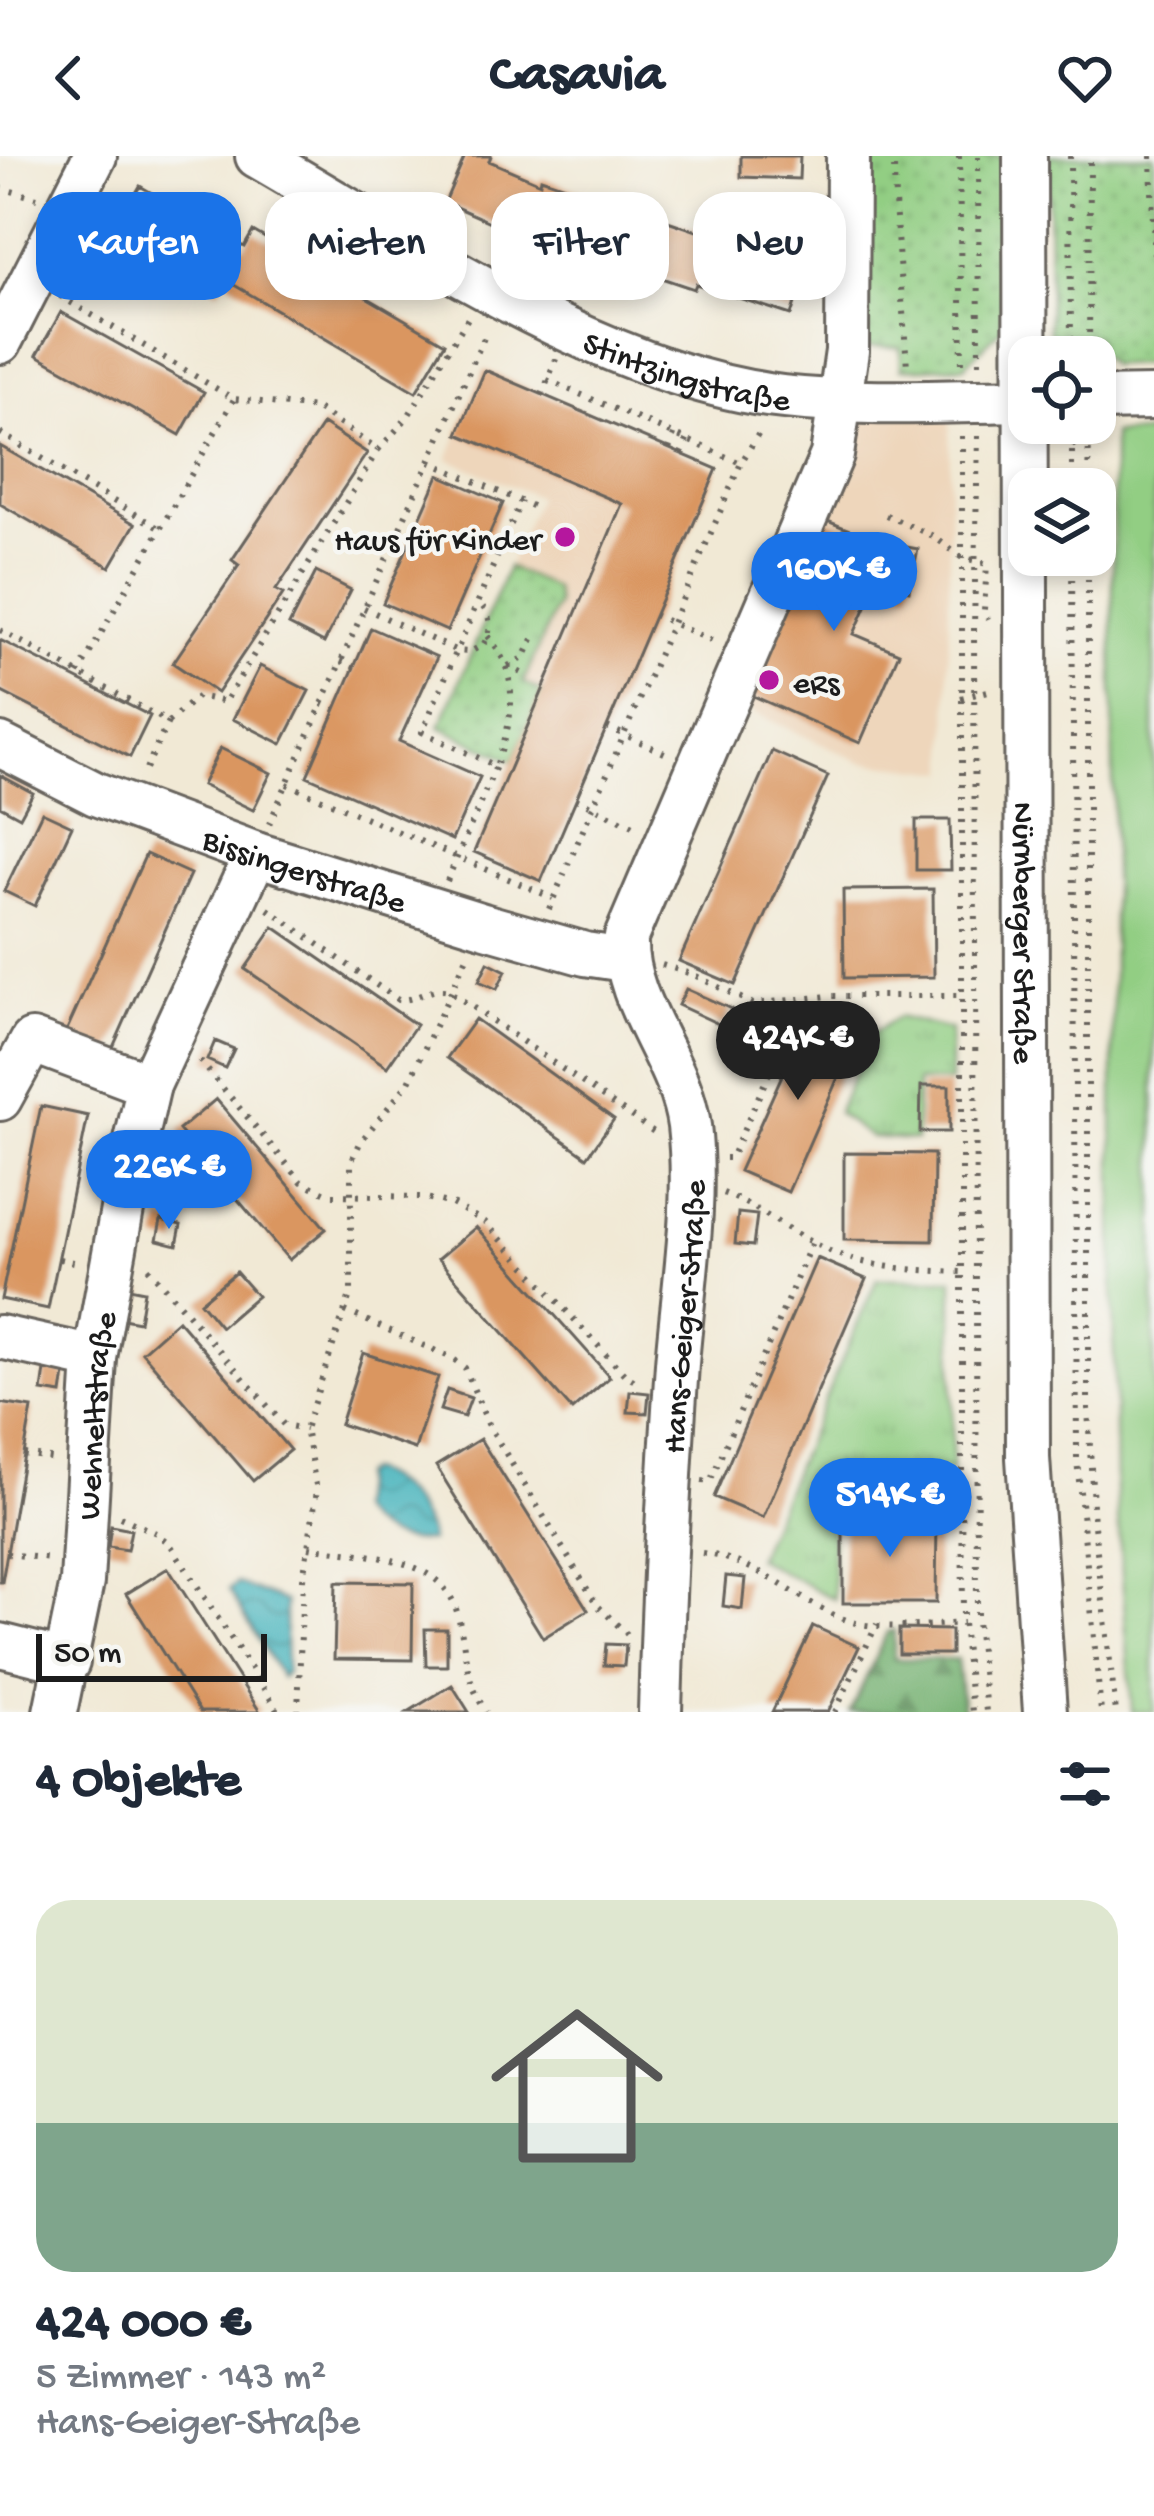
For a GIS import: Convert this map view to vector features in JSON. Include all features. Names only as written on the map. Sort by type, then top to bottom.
[{"type":"street","points":[[0,341],[94,156]]},
{"type":"street","name":"Stintzingstraße","points":[[257,156],[491,290]]},
{"type":"street","points":[[625,960],[631,923],[665,840],[824,475],[842,402],[847,351],[848,156]]},
{"type":"street","name":"Nürnberger Straße","points":[[1025,156],[1026,336]]},
{"type":"street","name":"Stintzingstraße","points":[[512,300],[654,365],[780,397],[842,402],[1008,400]]},
{"type":"street","points":[[1116,399],[1154,398]]},
{"type":"street","name":"Nürnberger Straße","points":[[1027,444],[1028,1458],[1045,1712]]},
{"type":"street","name":"Bissingerstraße","points":[[0,745],[65,801],[128,807],[248,872],[434,911],[625,960]]},
{"type":"street","name":"Wehneltstraße","points":[[55,1712],[82,1582],[95,1358],[116,1230],[149,1085],[248,872]]},
{"type":"street","name":"Hans-Geiger-Straße","points":[[625,960],[640,1005],[671,1061],[688,1124],[691,1171],[664,1550],[660,1712]]},
{"type":"street","points":[[0,1100],[32,1041],[149,1085]]},
{"type":"street","points":[[0,1337],[95,1358]]},
{"type":"street","points":[[0,1645],[68,1662]]},
{"type":"path","points":[[894,156],[908,400]]},
{"type":"path","points":[[958,156],[974,561],[977,1621],[986,1712]]},
{"type":"path","points":[[971,1712],[963,1623],[961,698],[978,156]]},
{"type":"path","points":[[1070,156],[1071,336]]},
{"type":"path","points":[[1089,336],[1090,156]]},
{"type":"path","points":[[1151,156],[1154,256]]},
{"type":"path","points":[[21,302],[65,296],[234,399],[316,409],[378,450]]},
{"type":"path","points":[[128,807],[168,722],[198,696],[225,702],[378,450],[407,418],[491,296]]},
{"type":"path","points":[[491,300],[430,462],[248,872],[398,1000],[430,990],[449,991],[691,1171],[812,1242],[891,1270],[962,1272]]},
{"type":"path","points":[[547,380],[741,463]]},
{"type":"path","points":[[536,940],[741,463],[780,397]]},
{"type":"path","points":[[78,674],[234,399]]},
{"type":"path","points":[[617,427],[623,412]]},
{"type":"path","points":[[0,433],[162,530]]},
{"type":"path","points":[[669,448],[674,435]]},
{"type":"path","points":[[681,454],[687,440]]},
{"type":"path","points":[[430,462],[534,506]]},
{"type":"path","points":[[496,766],[422,732],[521,501]]},
{"type":"path","points":[[886,515],[933,536],[962,557],[987,563],[987,632]]},
{"type":"path","points":[[400,532],[412,537]]},
{"type":"path","points":[[1072,576],[1076,1439],[1101,1712]]},
{"type":"path","points":[[1088,576],[1088,1408],[1094,1526],[1116,1712]]},
{"type":"path","points":[[364,608],[457,651],[475,650],[488,637],[490,619],[478,602]]},
{"type":"path","points":[[654,615],[746,656]]},
{"type":"path","points":[[0,630],[168,722]]},
{"type":"path","points":[[434,911],[496,766],[513,696],[508,667],[488,637]]},
{"type":"path","points":[[508,667],[524,658],[533,639]]},
{"type":"path","points":[[341,661],[355,667]]},
{"type":"path","points":[[508,667],[527,676]]},
{"type":"path","points":[[961,698],[988,691],[987,670]]},
{"type":"path","points":[[322,704],[336,710]]},
{"type":"path","points":[[607,728],[696,767]]},
{"type":"path","points":[[287,784],[553,898]]},
{"type":"path","points":[[576,799],[665,840]]},
{"type":"path","points":[[298,1712],[302,1579],[317,1490],[305,1429],[345,1311],[354,1266],[349,1197],[355,1150],[409,1082],[483,925]]},
{"type":"path","points":[[625,960],[676,969],[753,1004],[830,996],[962,996]]},
{"type":"path","points":[[691,1171],[731,1158],[793,1020],[782,1001]]},
{"type":"path","points":[[174,1031],[302,1182],[331,1195],[422,1197],[452,1204],[485,1222],[626,1375],[675,1392]]},
{"type":"path","points":[[116,1230],[284,1425],[305,1429]]},
{"type":"path","points":[[669,1477],[710,1482],[812,1242]]},
{"type":"path","points":[[345,1311],[465,1368],[488,1424],[596,1605],[633,1640],[662,1644]]},
{"type":"path","points":[[89,1503],[170,1544],[279,1712]]},
{"type":"path","points":[[309,1547],[411,1565],[430,1574],[446,1589],[456,1609],[468,1684],[486,1712]]},
{"type":"path","points":[[664,1550],[738,1560],[862,1625],[963,1623]]},
{"type":"path","points":[[836,1712],[877,1624]]},
{"type":"shaded area","points":[[950,401],[948,772],[861,762],[726,700],[842,402]]},
{"type":"shaded area","name":"Haus für Kinder","points":[[458,434],[622,504],[542,692],[523,683],[557,604],[554,589],[508,567],[538,497],[448,459]]},
{"type":"green space","points":[[861,156],[1002,156],[1002,328],[964,366],[901,369],[900,347],[861,347]]},
{"type":"green space","points":[[1048,156],[1154,156],[1154,364],[1116,365],[1116,336],[1049,334]]},
{"type":"green space","points":[[1154,433],[1154,1712],[1132,1712],[1116,1492],[1116,434]]},
{"type":"green space","points":[[508,567],[554,588],[557,604],[523,683],[542,692],[513,761],[440,727]]},
{"type":"green space","points":[[898,1017],[950,1030],[950,1082],[917,1082],[916,1140],[870,1137],[837,1113],[871,1034]]},
{"type":"green space","points":[[877,1279],[953,1279],[952,1470],[925,1471],[925,1506],[831,1507],[834,1599],[756,1558]]},
{"type":"green space","points":[[894,1630],[894,1659],[957,1659],[963,1712],[850,1712],[887,1632]]},
{"type":"water","points":[[366,1471],[387,1480],[407,1497],[423,1519],[430,1541],[388,1536],[363,1518],[356,1510],[360,1476]]},
{"type":"water","points":[[237,1583],[285,1602],[286,1672],[281,1677],[229,1590]]},
{"type":"building","points":[[465,156],[491,156],[489,161],[540,183],[541,178],[582,192],[491,192],[491,223],[467,212],[467,192],[449,192]]},
{"type":"building","points":[[741,156],[800,156],[799,179],[741,177]]},
{"type":"building","points":[[669,221],[693,230],[693,289],[669,281]]},
{"type":"building","points":[[253,231],[265,238],[265,300],[371,300],[445,343],[416,392],[241,289],[241,245]]},
{"type":"building","points":[[745,300],[796,300],[791,315]]},
{"type":"building","points":[[61,312],[204,392],[180,435],[37,355]]},
{"type":"building","points":[[485,370],[717,469],[541,881],[474,852],[622,504],[458,434]]},
{"type":"building","points":[[323,424],[367,453],[276,590],[283,594],[217,693],[173,663],[239,565],[232,560]]},
{"type":"building","points":[[0,446],[135,524],[110,567],[0,504]]},
{"type":"building","points":[[439,475],[503,503],[447,631],[383,603]]},
{"type":"building","points":[[825,520],[879,542],[918,549],[909,591],[876,584],[854,634],[899,653],[860,743],[749,694]]},
{"type":"building","points":[[316,572],[351,590],[324,643],[289,625]]},
{"type":"building","points":[[371,628],[437,657],[399,741],[480,777],[452,840],[307,776]]},
{"type":"building","points":[[0,640],[150,716],[130,757],[0,691]]},
{"type":"building","points":[[260,666],[309,691],[282,744],[233,719]]},
{"type":"building","points":[[220,748],[271,773],[253,810],[202,785]]},
{"type":"building","points":[[772,751],[828,776],[735,985],[679,961]]},
{"type":"building","points":[[0,775],[33,793],[20,817],[0,806]]},
{"type":"building","points":[[42,812],[72,826],[35,906],[4,891]]},
{"type":"building","points":[[916,820],[950,820],[951,870],[916,870]]},
{"type":"building","points":[[146,854],[190,874],[110,1054],[65,1034]]},
{"type":"building","points":[[933,889],[934,977],[844,978],[843,890]]},
{"type":"building","points":[[274,927],[416,1025],[387,1067],[245,969]]},
{"type":"building","points":[[488,962],[506,971],[497,989],[479,981]]},
{"type":"building","points":[[686,989],[731,1009],[723,1026],[678,1005]]},
{"type":"building","points":[[810,1013],[857,1034],[788,1192],[739,1171]]},
{"type":"building","points":[[475,1019],[614,1119],[587,1157],[447,1058]]},
{"type":"building","points":[[215,1041],[234,1049],[225,1068],[207,1060]]},
{"type":"building","points":[[921,1086],[949,1086],[949,1132],[920,1132]]},
{"type":"building","points":[[216,1099],[326,1229],[289,1260],[179,1130]]},
{"type":"building","points":[[41,1106],[88,1116],[48,1309],[1,1299]]},
{"type":"building","points":[[844,1153],[934,1154],[933,1241],[844,1240]]},
{"type":"building","points":[[738,1213],[757,1215],[753,1246],[735,1244]]},
{"type":"building","points":[[161,1220],[181,1225],[177,1245],[157,1240]]},
{"type":"building","points":[[476,1227],[610,1377],[572,1410],[438,1259]]},
{"type":"building","points":[[817,1258],[866,1279],[763,1518],[714,1497]]},
{"type":"building","points":[[236,1272],[257,1296],[221,1327],[200,1302]]},
{"type":"building","points":[[129,1288],[144,1291],[139,1322],[123,1319]]},
{"type":"building","points":[[178,1320],[290,1450],[253,1481],[142,1352]]},
{"type":"building","points":[[363,1353],[438,1377],[415,1449],[340,1424]]},
{"type":"building","points":[[45,1370],[65,1373],[62,1394],[42,1391]]},
{"type":"building","points":[[447,1390],[471,1398],[464,1417],[440,1410]]},
{"type":"building","points":[[630,1391],[649,1393],[647,1413],[628,1412]]},
{"type":"building","points":[[0,1403],[32,1408],[2,1582],[0,1582]]},
{"type":"building","points":[[480,1439],[588,1610],[543,1638],[436,1466]]},
{"type":"building","points":[[930,1476],[954,1476],[954,1506],[930,1506]]},
{"type":"building","points":[[843,1516],[937,1517],[936,1603],[843,1603]]},
{"type":"building","points":[[111,1526],[131,1530],[127,1550],[108,1547]]},
{"type":"building","points":[[168,1568],[260,1712],[200,1712],[126,1594]]},
{"type":"building","points":[[726,1576],[745,1578],[742,1609],[723,1606]]},
{"type":"building","points":[[336,1582],[413,1583],[412,1660],[334,1659]]},
{"type":"building","points":[[813,1626],[859,1647],[828,1712],[772,1712]]},
{"type":"building","points":[[425,1629],[447,1629],[447,1666],[426,1666]]},
{"type":"building","points":[[899,1629],[951,1630],[951,1654],[899,1654]]},
{"type":"building","points":[[606,1644],[626,1645],[624,1666],[604,1665]]},
{"type":"building","points":[[452,1685],[469,1712],[408,1712]]},
{"type":"place","name":"Haus für Kinder","points":[[565,537]]},
{"type":"place","name":"eRs","points":[[769,680]]}]
